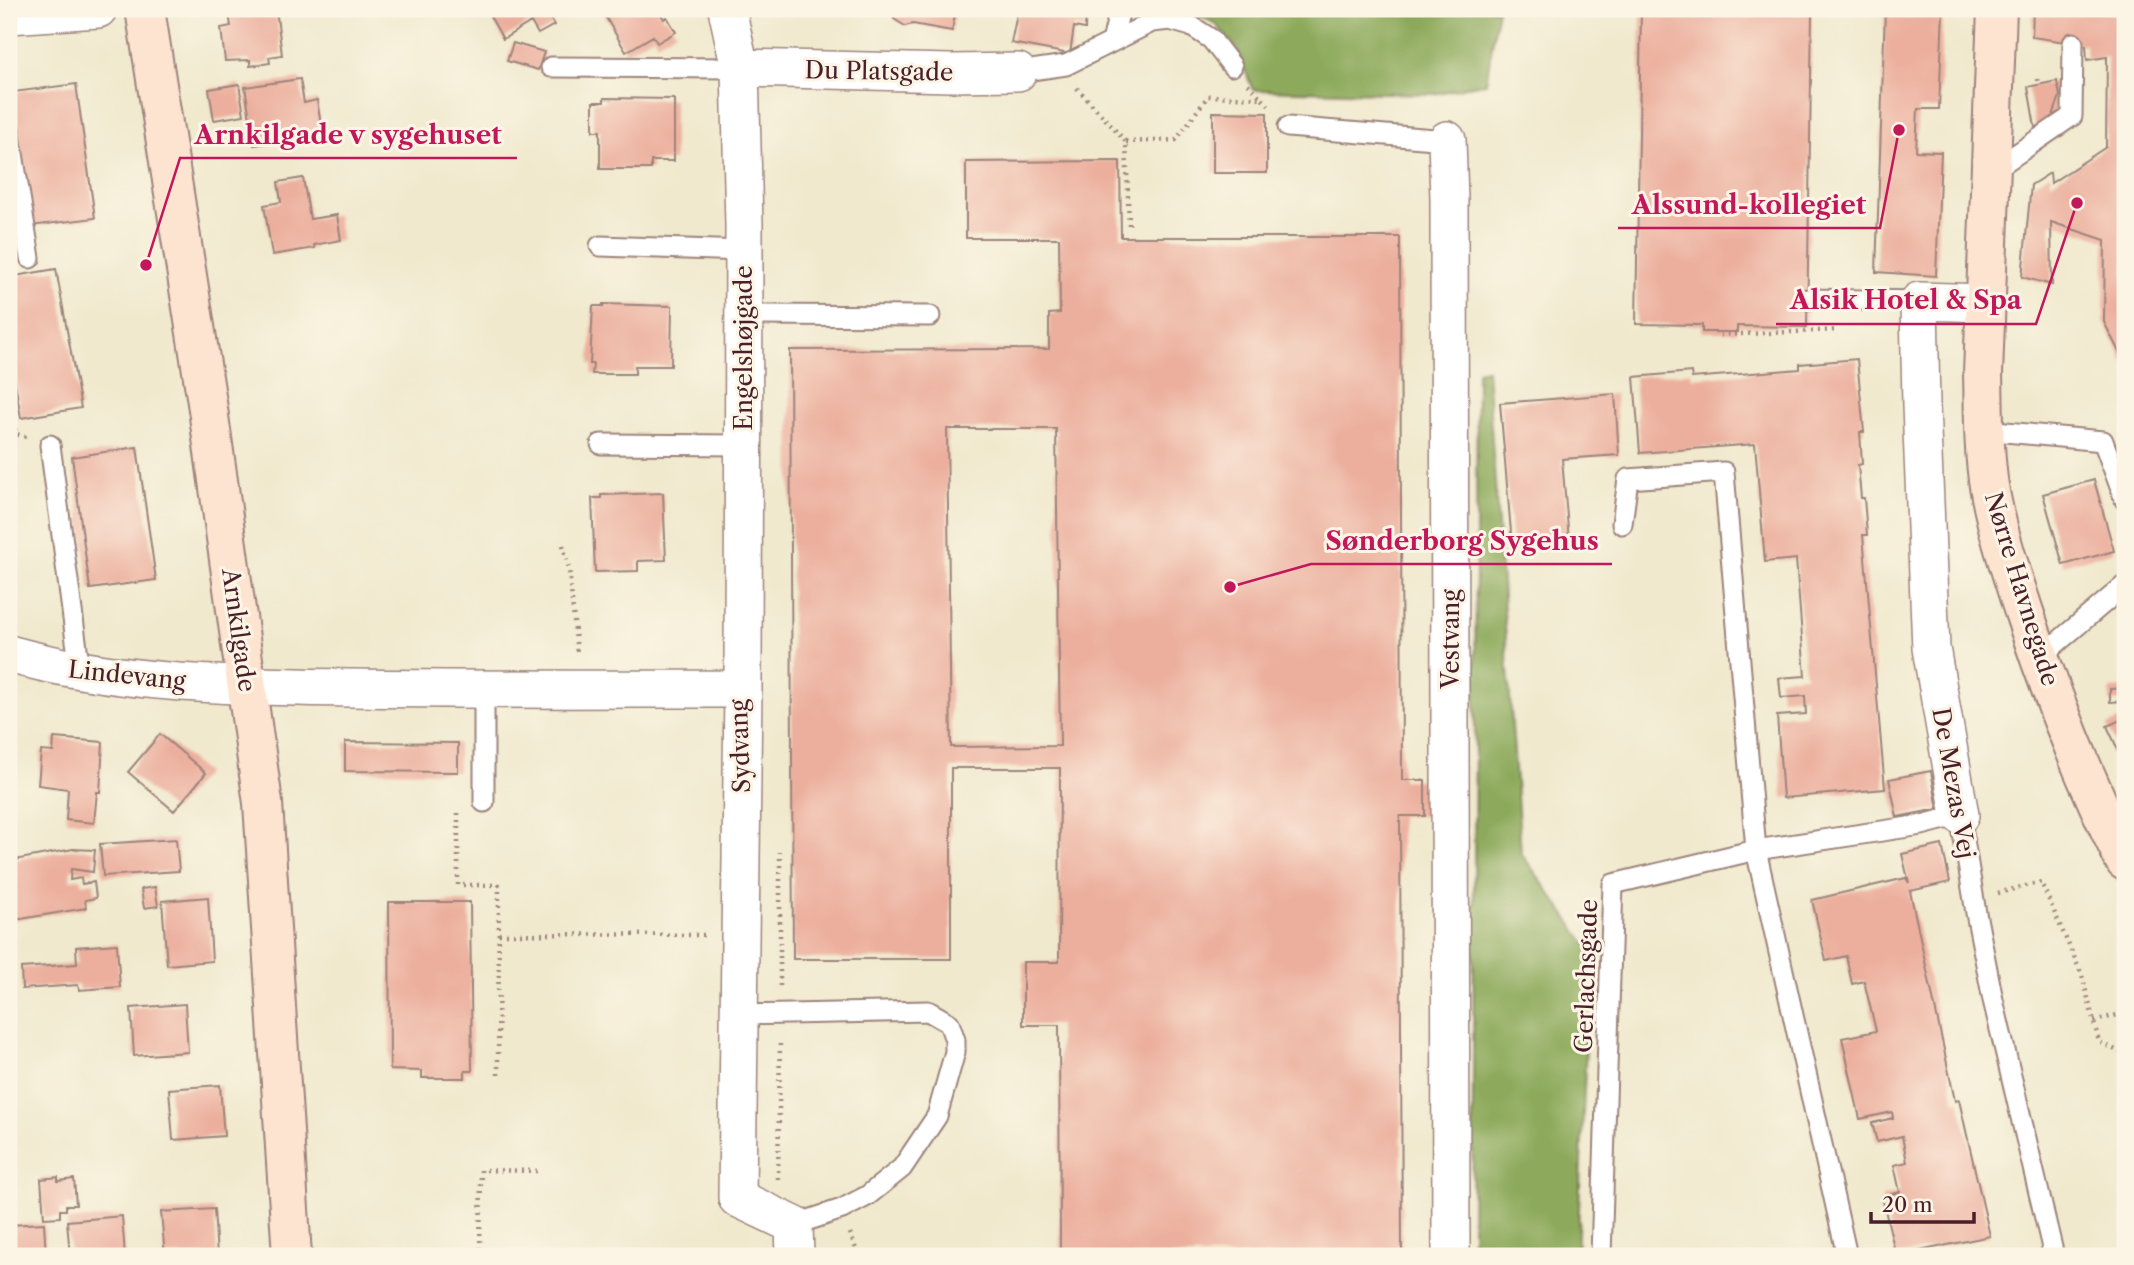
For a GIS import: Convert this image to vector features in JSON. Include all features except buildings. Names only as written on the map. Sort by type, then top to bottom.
[{"type":"street","points":[[9,15],[98,9]]},
{"type":"street","name":"Arnkilgade","points":[[145,9],[208,409],[263,803],[292,1256]]},
{"type":"street","name":"Engelshøjgade","points":[[727,9],[740,68],[744,251],[743,689]]},
{"type":"street","name":"Nørre Havnegade","points":[[1997,9],[1986,303],[1984,430],[1989,486],[2011,570],[2039,657],[2096,802],[2125,861]]},
{"type":"street","name":"Du Platsgade","points":[[740,68],[951,74],[1018,72]]},
{"type":"street","name":"Vestvang","points":[[1447,140],[1450,199],[1451,1256]]},
{"type":"street","points":[[1919,301],[1986,303]]},
{"type":"street","name":"De Mezas Vej","points":[[1919,301],[1931,648],[1960,815]]},
{"type":"street","name":"Lindevang","points":[[9,654],[80,671],[247,686]]},
{"type":"street","name":"Sydvang","points":[[247,686],[743,689],[737,1198],[794,1241]]},
{"type":"lane","points":[[1112,42],[1120,9]]},
{"type":"lane","points":[[1018,72],[1066,65],[1152,22],[1170,20],[1191,26],[1211,39],[1232,66]]},
{"type":"lane","points":[[1992,171],[2072,116],[2073,43]]},
{"type":"lane","points":[[551,67],[740,68]]},
{"type":"lane","name":"Vestvang","points":[[1288,127],[1447,140]]},
{"type":"lane","points":[[9,129],[30,258]]},
{"type":"lane","points":[[600,246],[744,251]]},
{"type":"lane","points":[[1807,299],[1919,301]]},
{"type":"lane","points":[[743,315],[930,316]]},
{"type":"lane","points":[[1984,430],[2103,441],[2125,500]]},
{"type":"lane","points":[[601,444],[743,445]]},
{"type":"lane","points":[[50,445],[80,671]]},
{"type":"lane","points":[[1622,524],[1628,479],[1724,472],[1756,850],[1847,1256]]},
{"type":"lane","points":[[2039,657],[2125,584]]},
{"type":"lane","points":[[484,689],[484,802]]},
{"type":"lane","name":"Gerlachsgade","points":[[1601,1256],[1613,884],[1756,850],[1922,825],[1960,815]]},
{"type":"lane","name":"De Mezas Vej","points":[[1960,815],[1993,1000],[2054,1256]]},
{"type":"lane","points":[[739,1015],[928,1012],[949,1023],[955,1040],[955,1052],[937,1116],[902,1168],[867,1196],[794,1241]]},
{"type":"path","points":[[1232,66],[1288,127]]},
{"type":"path","points":[[1066,88],[1078,88],[1126,142],[1129,225]]},
{"type":"path","points":[[1126,142],[1176,140],[1208,96],[1261,98]]},
{"type":"path","points":[[9,387],[16,434],[50,445]]},
{"type":"path","points":[[563,545],[569,569],[577,654],[591,654]]},
{"type":"path","points":[[458,802],[458,885],[499,885],[498,1076]]},
{"type":"path","points":[[1974,898],[2041,882],[2082,975],[2099,1042],[2124,1054],[2125,1058]]},
{"type":"path","points":[[499,934],[740,935]]},
{"type":"path","points":[[2094,1021],[2125,1013]]},
{"type":"path","points":[[480,1256],[481,1170],[537,1171]]},
{"type":"green space","points":[[1181,9],[1498,9],[1486,83],[1434,94],[1253,90],[1236,48],[1215,23]]},
{"type":"green space","points":[[1487,369],[1521,853],[1590,949],[1577,1256],[1472,1256],[1477,371]]},
{"type":"place","name":"Alssund-kollegiet","points":[[1899,130]]},
{"type":"place","name":"Alsik Hotel & Spa","points":[[2077,203]]},
{"type":"place","name":"Arnkilgade v sygehuset","points":[[146,265]]},
{"type":"place","name":"Sønderborg Sygehus","points":[[1230,587]]}]
